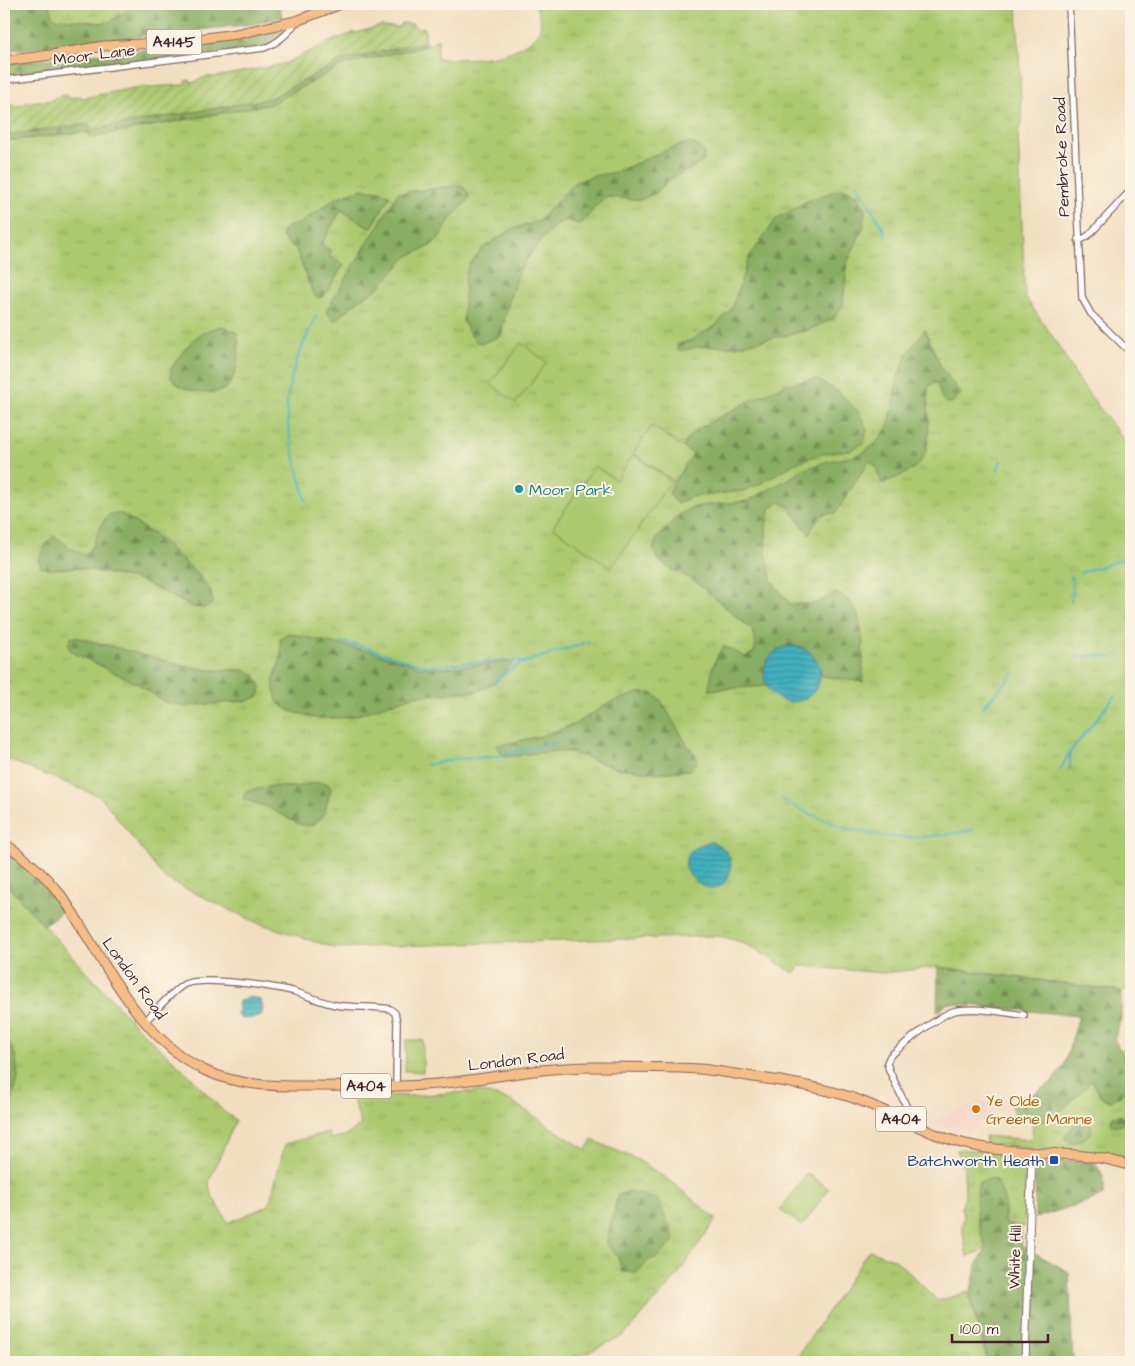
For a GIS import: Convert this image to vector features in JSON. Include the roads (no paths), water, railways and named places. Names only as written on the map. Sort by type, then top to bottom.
[{"type":"main road","name":"Moor Lane","points":[[4,61],[51,56],[104,46],[211,38],[296,21],[340,4]]},
{"type":"main road","name":"London Road","points":[[4,844],[28,861],[61,895],[124,994],[173,1050],[203,1070],[233,1081],[266,1085],[396,1087],[433,1085],[565,1067],[702,1069],[834,1092],[870,1104],[906,1121],[968,1145],[1130,1163]]},
{"type":"street","name":"Pembroke Road","points":[[1069,4],[1080,290],[1086,307],[1131,353]]},
{"type":"street","name":"Moor Lane","points":[[4,80],[264,48],[277,42],[296,21]]},
{"type":"street","points":[[1078,239],[1083,239],[1089,235],[1131,190]]},
{"type":"street","points":[[146,1021],[181,987],[191,982],[255,985],[294,992],[337,1005],[390,1009],[395,1013],[397,1022],[396,1087]]},
{"type":"street","points":[[906,1121],[909,1112],[889,1070],[887,1059],[890,1056],[940,1018],[954,1011],[970,1009],[1024,1015]]},
{"type":"street","name":"White Hill","points":[[1025,1362],[1032,1152]]},
{"type":"water","points":[[787,646],[797,646],[812,654],[818,663],[820,674],[818,685],[812,694],[797,702],[787,702],[776,697],[769,690],[764,679],[764,669],[769,658],[776,651]]},
{"type":"water","points":[[711,842],[721,847],[728,854],[731,862],[730,871],[723,884],[716,888],[706,888],[690,875],[686,866],[686,860],[695,847]]},
{"type":"water","points":[[250,997],[261,1000],[263,1009],[261,1016],[241,1019],[237,1015],[239,1001]]},
{"type":"waterway","points":[[856,183],[884,230],[885,237]]},
{"type":"waterway","points":[[306,501],[291,440],[287,404],[293,370],[316,316]]},
{"type":"waterway","points":[[998,470],[1001,460]]},
{"type":"waterway","points":[[1080,573],[1131,557]]},
{"type":"waterway","points":[[1071,576],[1072,602]]},
{"type":"waterway","points":[[495,683],[503,675],[525,662],[589,641]]},
{"type":"waterway","points":[[341,642],[428,666],[506,660],[526,662]]},
{"type":"waterway","points":[[1076,657],[1098,655],[1111,657]]},
{"type":"waterway","points":[[982,708],[1014,673]]},
{"type":"waterway","points":[[1070,768],[1070,752],[1115,696]]},
{"type":"waterway","points":[[426,765],[456,759],[492,757],[559,742]]},
{"type":"waterway","points":[[1060,770],[1069,754]]},
{"type":"waterway","points":[[781,799],[828,822],[873,834],[896,837],[920,837],[973,830]]},
{"type":"place","name":"Moor Park","points":[[519,489]]},
{"type":"place","name":"Ye Olde Greene Manne","points":[[976,1109]]},
{"type":"place","name":"Batchworth Heath","points":[[1054,1160]]}]
